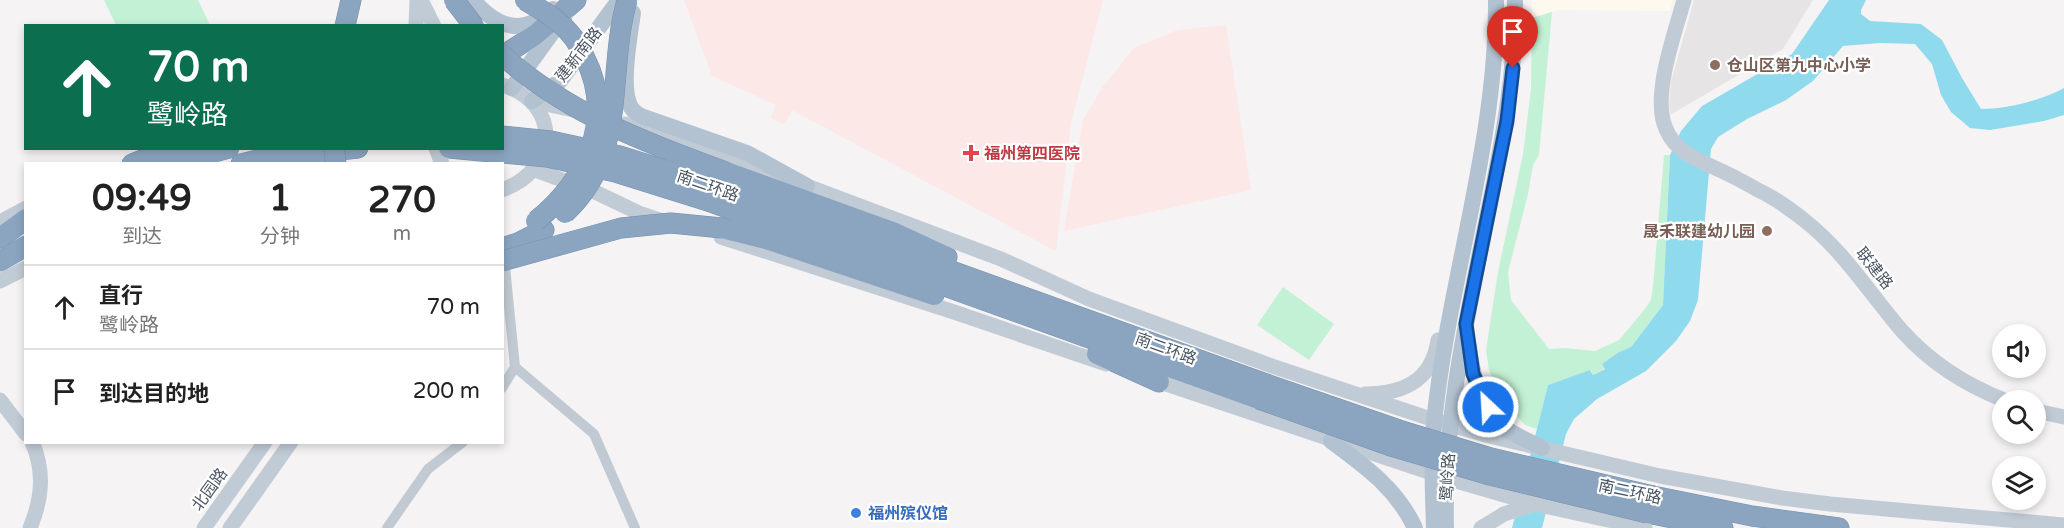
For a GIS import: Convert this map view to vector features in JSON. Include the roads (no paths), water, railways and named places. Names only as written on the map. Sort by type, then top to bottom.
[{"type":"highway","points":[[345,24],[351,0]]},
{"type":"highway","points":[[353,24],[358,0]]},
{"type":"highway","points":[[454,0],[472,24]]},
{"type":"highway","points":[[504,233],[536,221],[566,194],[579,174],[590,150],[599,116],[592,72],[572,35],[555,20],[525,0]]},
{"type":"highway","points":[[504,54],[535,35],[576,0]]},
{"type":"highway","points":[[504,249],[533,236],[558,220],[576,201],[605,153],[611,129],[615,62],[627,0]]},
{"type":"highway","points":[[504,57],[574,108],[635,138],[718,187]]},
{"type":"highway","name":"南二环路","points":[[504,136],[552,141],[620,156],[718,187],[895,233],[1078,315],[1394,447],[1486,474],[1723,528]]},
{"type":"highway","points":[[140,162],[168,155],[212,150]]},
{"type":"highway","points":[[250,162],[266,158],[340,150]]},
{"type":"highway","name":"南二环路","points":[[471,150],[547,157],[615,172],[718,187],[1095,340],[1262,392]]},
{"type":"highway","points":[[0,239],[24,221]]},
{"type":"highway","points":[[504,260],[629,227],[671,223],[722,228],[766,239],[899,285],[1032,327],[1159,382]]},
{"type":"highway","points":[[0,239],[24,226]]},
{"type":"highway","points":[[1,261],[24,247]]},
{"type":"highway","points":[[1,261],[24,253]]},
{"type":"highway","points":[[1032,327],[1095,340]]},
{"type":"highway","name":"南二环路","points":[[1648,512],[1752,516],[1839,528]]},
{"type":"main road","points":[[416,24],[419,0]]},
{"type":"main road","points":[[419,0],[433,24]]},
{"type":"main road","points":[[463,0],[473,24]]},
{"type":"main road","points":[[473,0],[493,19],[512,27],[520,27],[539,21],[562,0]]},
{"type":"main road","name":"建新南路","points":[[507,87],[576,0]]},
{"type":"main road","name":"建新南路","points":[[532,101],[560,81],[619,0]]},
{"type":"main road","points":[[635,0],[626,79],[626,94],[632,110],[641,116],[747,153],[807,186]]},
{"type":"main road","name":"鹭岭路","points":[[1446,528],[1434,420],[1453,301],[1488,123],[1495,61],[1496,0]]},
{"type":"main road","name":"鹭岭路","points":[[1434,528],[1439,476],[1448,450],[1466,324],[1509,105],[1515,0]]},
{"type":"main road","name":"联建路","points":[[1684,0],[1663,80],[1661,99],[1663,123],[1674,143],[1694,159],[1778,201],[1806,221],[1834,246],[1902,331],[1919,348],[1956,377],[1992,394]]},
{"type":"main road","points":[[507,87],[532,101],[655,133],[807,186],[1001,259],[1089,299],[1355,395],[1434,420],[1660,476],[1782,498],[2064,525]]},
{"type":"main road","points":[[504,189],[514,186],[536,170],[544,151],[547,136],[540,112],[532,101]]},
{"type":"main road","points":[[131,162],[168,155]]},
{"type":"main road","points":[[536,170],[595,192],[639,213],[878,287],[1439,476],[1557,509],[1648,512]]},
{"type":"main road","points":[[0,222],[24,209]]},
{"type":"main road","points":[[0,281],[24,269]]},
{"type":"main road","points":[[1355,395],[1395,392],[1424,373],[1435,358],[1442,322],[1453,301]]},
{"type":"main road","points":[[1466,324],[1473,374],[1488,407],[1504,428],[1542,448]]},
{"type":"main road","points":[[0,400],[24,431]]},
{"type":"main road","points":[[2046,413],[2064,417]]},
{"type":"main road","points":[[1331,441],[1383,482],[1405,508],[1415,528]]},
{"type":"main road","points":[[30,528],[36,514],[41,490],[40,464],[33,444]]},
{"type":"main road","name":"北园路","points":[[204,528],[264,444]]},
{"type":"main road","points":[[230,528],[290,444]]},
{"type":"main road","points":[[1481,528],[1504,514],[1534,504]]},
{"type":"street","points":[[504,261],[514,367],[504,384]]},
{"type":"street","points":[[514,367],[594,434],[635,528]]},
{"type":"street","points":[[387,528],[428,469],[460,444]]},
{"type":"water","points":[[1829,0],[1866,0],[1861,14],[1870,21],[1921,24],[1942,40],[1981,109],[2024,103],[2064,88],[2064,115],[2044,121],[1990,130],[1970,128],[1951,112],[1941,95],[1932,64],[1915,44],[1880,43],[1843,46],[1813,81],[1786,100],[1747,119],[1718,137],[1711,149],[1698,300],[1690,321],[1676,341],[1646,371],[1597,399],[1574,419],[1566,434],[1542,528],[1512,528],[1548,385],[1590,370],[1593,375],[1605,369],[1602,364],[1631,347],[1663,305],[1670,155],[1681,131],[1702,106],[1792,54]]},
{"type":"place","name":"仓山区第九中心小学","points":[[1715,65]]},
{"type":"place","name":"福州第四医院","points":[[971,153]]},
{"type":"place","name":"晟禾联建幼儿园","points":[[1767,231]]},
{"type":"place","name":"福州殡仪馆","points":[[856,513]]}]
